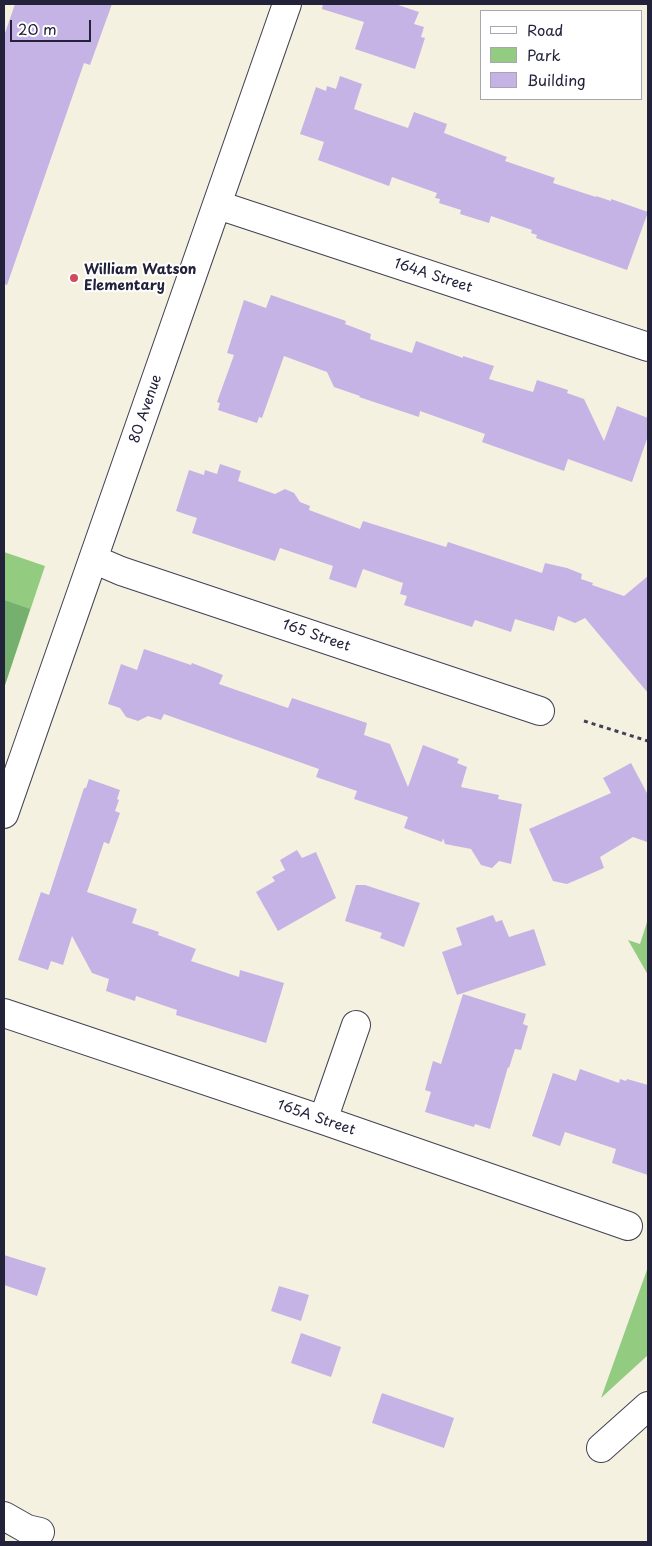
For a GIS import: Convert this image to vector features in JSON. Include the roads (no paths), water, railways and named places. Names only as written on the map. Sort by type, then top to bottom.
[{"type":"street","name":"80 Avenue","points":[[4,814],[287,4]]},
{"type":"street","name":"164A Street","points":[[218,205],[648,346]]},
{"type":"street","name":"165 Street","points":[[93,559],[121,571],[540,712]]},
{"type":"street","name":"165A Street","points":[[4,1013],[323,1120],[628,1226]]},
{"type":"street","points":[[323,1120],[356,1025]]},
{"type":"street","points":[[601,1448],[648,1406]]},
{"type":"street","points":[[4,1516],[27,1529],[40,1532]]},
{"type":"place","name":"William Watson Elementary","points":[[74,278]]}]
